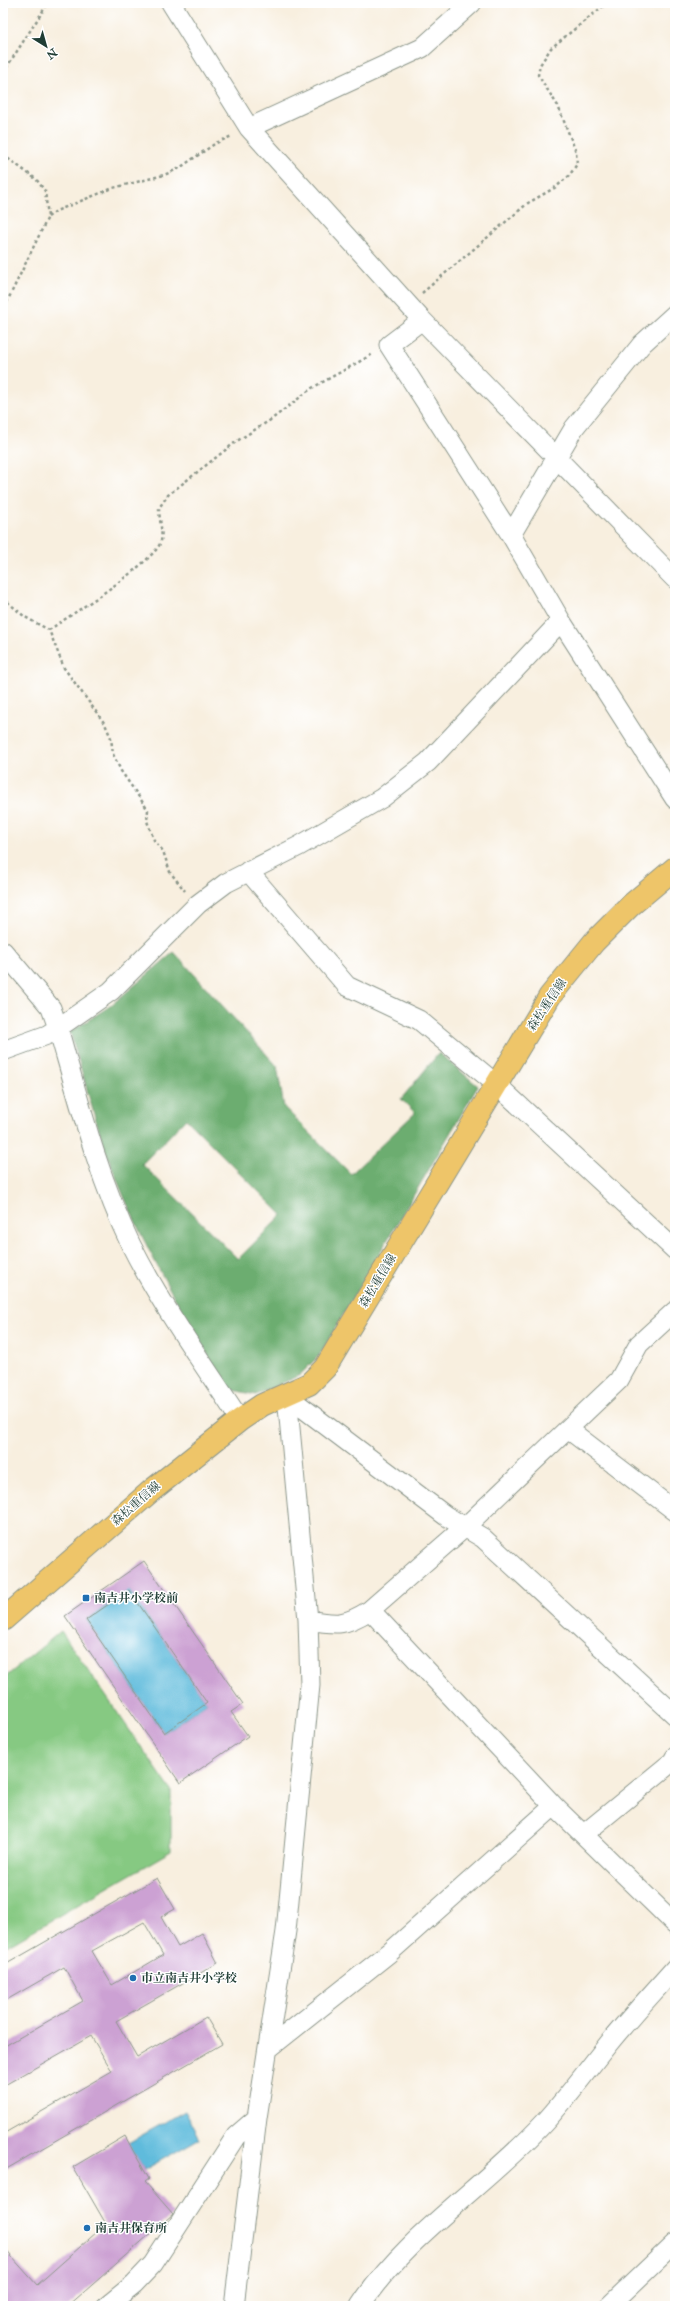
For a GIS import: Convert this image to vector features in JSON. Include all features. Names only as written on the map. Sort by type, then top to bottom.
[{"type":"main road","name":"森松重信線","points":[[3,1620],[152,1491],[240,1420],[262,1405],[287,1396],[309,1384],[325,1368],[550,996],[594,942],[631,905],[675,868]]},
{"type":"street","points":[[171,3],[248,128],[422,320],[675,579]]},
{"type":"street","points":[[248,128],[422,48],[472,3]]},
{"type":"street","points":[[511,535],[574,428],[642,344],[675,314]]},
{"type":"street","points":[[422,320],[389,344],[511,535],[561,621],[675,799]]},
{"type":"street","points":[[3,1051],[47,1035],[112,991],[198,904],[226,883],[299,846],[382,798],[428,762],[561,621]]},
{"type":"street","points":[[248,871],[347,986],[419,1020],[496,1084],[675,1250]]},
{"type":"street","points":[[3,951],[51,1008],[100,1170],[131,1245],[163,1303],[240,1420]]},
{"type":"street","points":[[308,1620],[335,1625],[356,1618],[370,1610],[465,1527],[619,1380],[639,1344],[675,1311]]},
{"type":"street","points":[[287,1396],[446,1516],[483,1538],[675,1715]]},
{"type":"street","points":[[234,2306],[257,2118],[286,1931],[310,1693],[308,1620],[287,1396]]},
{"type":"street","points":[[568,1429],[675,1511]]},
{"type":"street","points":[[370,1610],[554,1806],[675,1924]]},
{"type":"street","points":[[584,1834],[674,1760]]},
{"type":"street","points":[[268,2049],[389,1953],[554,1806]]},
{"type":"street","points":[[360,2306],[374,2284],[408,2249],[499,2168],[544,2123],[611,2041],[675,1968]]},
{"type":"street","points":[[107,2306],[134,2284],[153,2264],[236,2136],[257,2118]]},
{"type":"street","points":[[609,2306],[675,2243]]},
{"type":"path","points":[[3,73],[48,3]]},
{"type":"path","points":[[408,304],[445,274],[482,240],[528,203],[556,187],[569,176],[577,164],[576,152],[558,106],[538,75],[540,65],[551,48],[607,3]]},
{"type":"path","points":[[3,310],[48,217],[56,212],[113,188],[164,175],[178,169],[216,143],[248,128]]},
{"type":"path","points":[[3,155],[36,179],[45,191],[48,217]]},
{"type":"path","points":[[49,630],[126,576],[158,548],[162,540],[158,508],[168,495],[237,441],[272,419],[312,388],[389,344]]},
{"type":"path","points":[[3,598],[25,617],[49,630],[64,668],[105,724],[111,738],[113,754],[121,771],[148,810],[147,821],[154,840],[163,851],[170,872],[178,884],[198,904]]},
{"type":"green space","points":[[174,952],[277,1066],[284,1107],[351,1174],[415,1113],[401,1099],[439,1053],[478,1086],[319,1356],[300,1375],[256,1395],[228,1389],[165,1281],[137,1225],[112,1167],[95,1117],[70,1032],[110,1006]],"holes":[[[186,1119],[282,1215],[238,1259],[142,1164]]]},
{"type":"green space","points":[[61,1631],[171,1790],[171,1851],[3,1948],[3,1679]]},
{"type":"water","points":[[129,1590],[207,1703],[164,1733],[86,1620]]},
{"type":"water","points":[[185,2111],[200,2138],[144,2170],[128,2143]]},
{"type":"building","points":[[144,1561],[243,1704],[231,1712],[248,1736],[180,1783],[65,1616]],"holes":[[[129,1590],[207,1703],[164,1733],[86,1620]]]},
{"type":"building","points":[[157,1878],[175,1909],[161,1917],[178,1947],[202,1933],[218,1963],[116,2021],[137,2057],[206,2017],[222,2044],[3,2171],[3,2134],[112,2071],[91,2036],[3,2086],[3,2047],[83,2001],[64,1967],[3,2002],[3,1966]],"holes":[[[144,1922],[163,1955],[112,1985],[92,1951]]]},
{"type":"building","points":[[125,2136],[149,2179],[145,2182],[173,2214],[68,2306],[3,2306],[3,2247],[37,2285],[106,2224],[73,2167]]},
{"type":"place","name":"南吉井小学校前","points":[[86,1598]]},
{"type":"place","name":"市立南吉井小学校","points":[[133,1978]]},
{"type":"place","name":"南吉井保育所","points":[[87,2228]]}]
